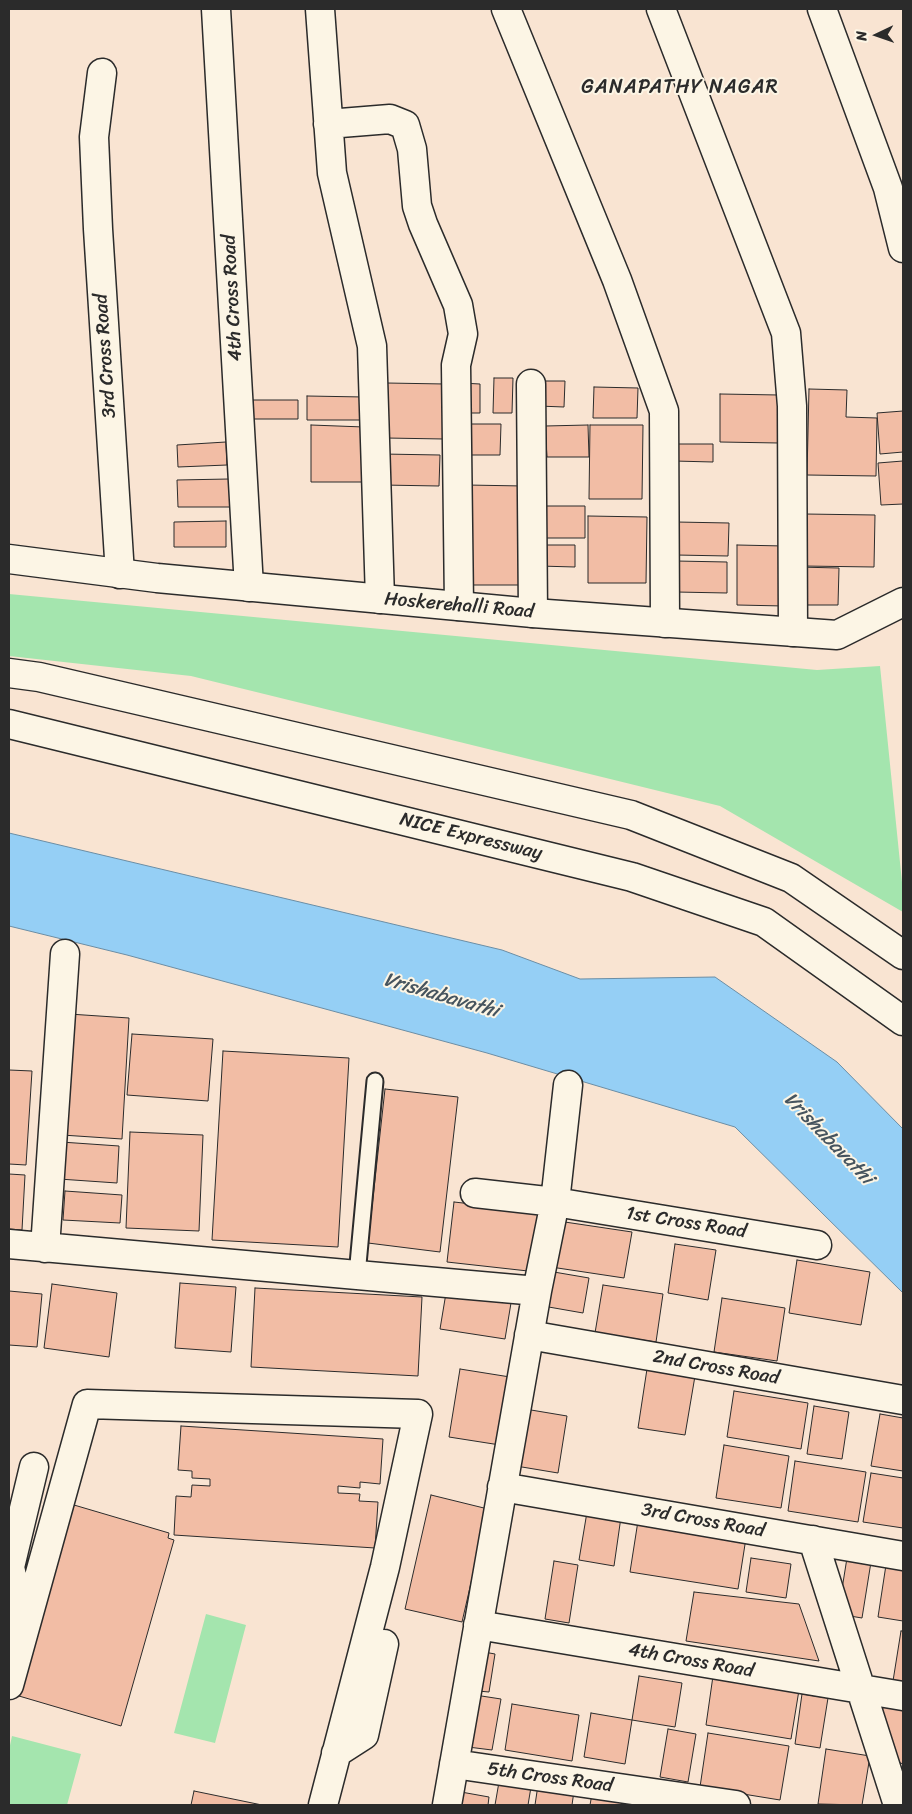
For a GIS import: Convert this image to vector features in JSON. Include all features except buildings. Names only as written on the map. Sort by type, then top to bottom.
[{"type":"main road","name":"4th Cross Road","points":[[216,9],[249,587]]},
{"type":"main road","points":[[320,9],[332,173],[372,346],[380,599]]},
{"type":"main road","points":[[506,9],[617,280],[664,411],[665,623]]},
{"type":"main road","points":[[661,9],[786,333],[792,406],[793,632]]},
{"type":"main road","points":[[822,9],[896,187],[903,248]]},
{"type":"main road","name":"3rd Cross Road","points":[[102,73],[94,137],[120,574]]},
{"type":"main road","points":[[328,124],[390,119],[405,125],[412,149],[418,206],[423,224],[458,305],[464,334],[456,365],[459,606]]},
{"type":"main road","points":[[531,384],[533,613]]},
{"type":"main road","name":"Hoskerehalli Road","points":[[9,559],[120,574],[249,587],[533,613],[837,635],[903,602]]},
{"type":"main road","points":[[9,673],[39,677],[631,815],[791,878],[903,955]]},
{"type":"main road","name":"NICE Expressway","points":[[9,724],[632,877],[764,922],[903,1021]]},
{"type":"main road","points":[[45,1248],[65,954]]},
{"type":"main road","points":[[447,1805],[529,1335],[555,1202],[568,1085]]},
{"type":"main road","name":"1st Cross Road","points":[[475,1193],[555,1202],[816,1245]]},
{"type":"main road","points":[[9,1244],[537,1291]]},
{"type":"main road","name":"2nd Cross Road","points":[[529,1335],[903,1400]]},
{"type":"main road","points":[[9,1685],[87,1404],[418,1414],[385,1567],[324,1805]]},
{"type":"main road","points":[[24,1631],[10,1567],[34,1467]]},
{"type":"main road","name":"3rd Cross Road","points":[[502,1486],[903,1556]]},
{"type":"main road","points":[[813,1540],[898,1805]]},
{"type":"main road","name":"4th Cross Road","points":[[478,1625],[903,1696]]},
{"type":"main road","points":[[336,1753],[364,1735],[384,1644]]},
{"type":"main road","name":"5th Cross Road","points":[[454,1764],[736,1805]]},
{"type":"lane","points":[[357,1275],[375,1080]]},
{"type":"green space","points":[[9,594],[817,670],[880,666],[903,892],[903,912],[720,806],[191,676],[9,656]]},
{"type":"green space","points":[[206,1614],[246,1625],[215,1743],[174,1733]]},
{"type":"green space","points":[[12,1736],[81,1754],[67,1805],[9,1805],[9,1750]]},
{"type":"water","name":"Vrishabavathi","points":[[9,833],[502,950],[580,979],[715,977],[837,1062],[903,1129],[903,1293],[735,1127],[487,1053],[127,955],[9,926]]},
{"type":"district","name":"GANAPATHY NAGAR","points":[[680,88]]}]
